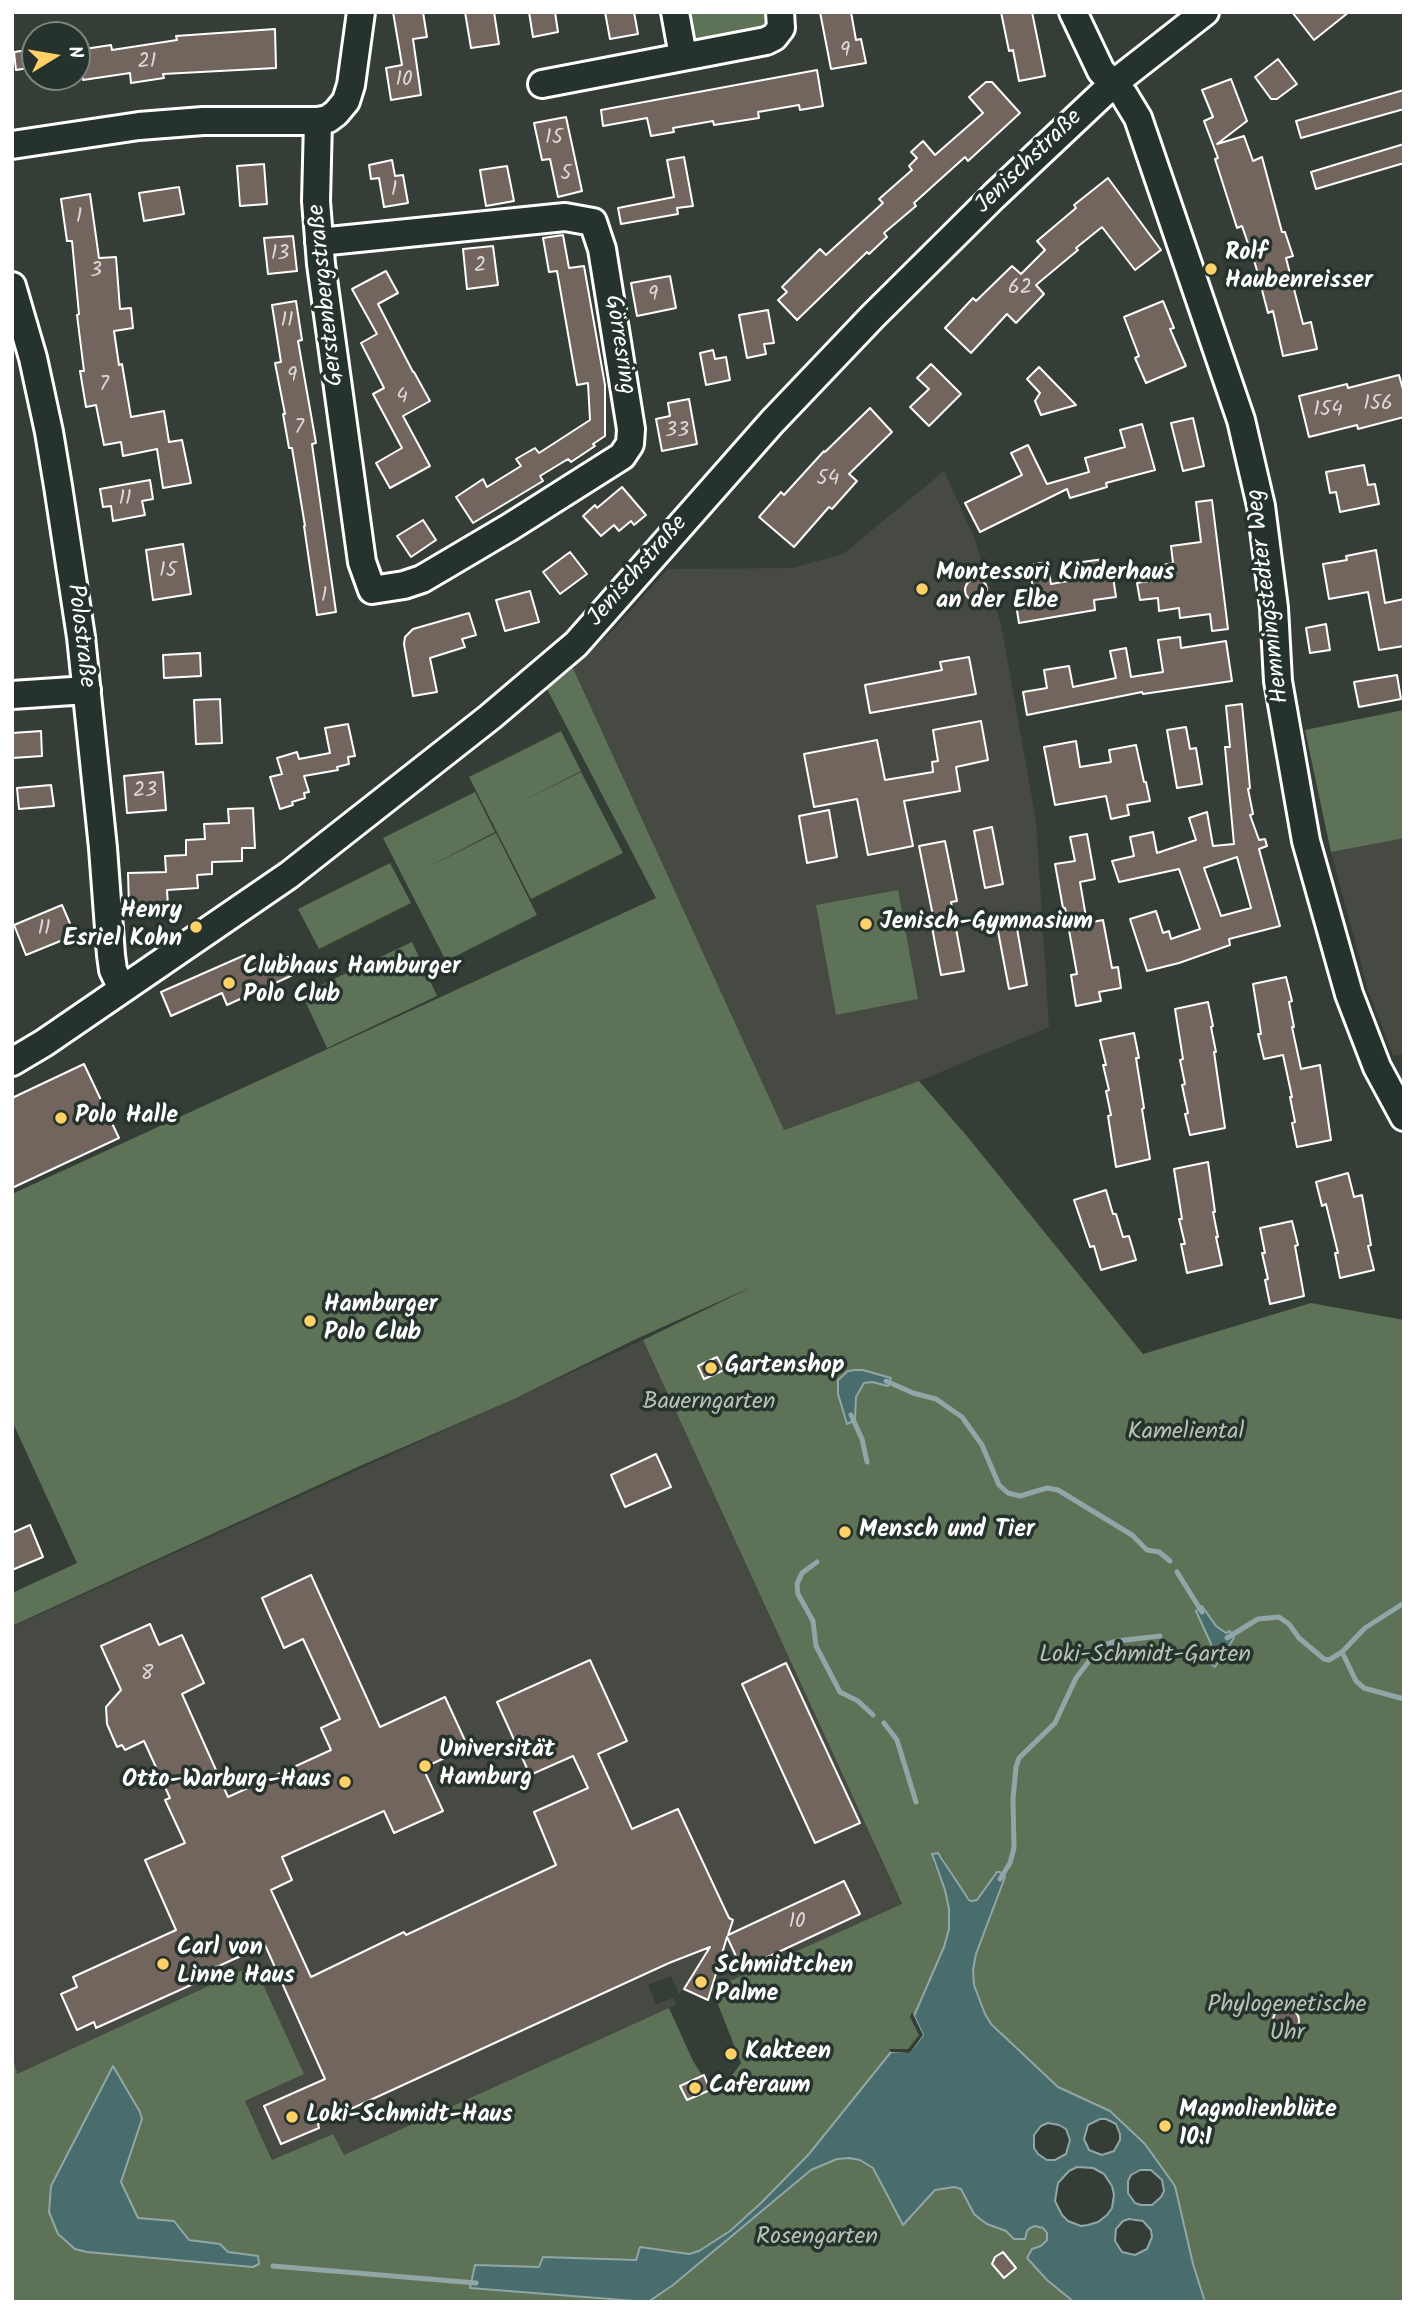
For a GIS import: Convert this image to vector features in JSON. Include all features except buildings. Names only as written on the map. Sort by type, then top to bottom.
[{"type":"street","points":[[12,145],[95,131],[202,121],[328,119],[346,101],[351,85],[361,12]]},
{"type":"street","points":[[675,12],[683,56]]},
{"type":"street","points":[[542,84],[766,41],[775,37],[780,28],[780,12]]},
{"type":"street","name":"Hemmingstedter Weg","points":[[1073,12],[1101,71],[1132,105],[1138,118],[1241,420],[1261,506],[1274,608],[1278,681],[1307,841],[1349,994],[1377,1067],[1404,1116]]},
{"type":"street","name":"Jenischstraße","points":[[12,1062],[289,875],[490,717],[576,644],[772,422],[994,196],[1113,84],[1205,12]]},
{"type":"street","name":"Gerstenbergstraße","points":[[318,121],[316,201],[319,242],[362,562],[372,590]]},
{"type":"street","name":"Görresring","points":[[319,242],[565,217],[593,222],[602,248],[631,429],[630,444],[622,456],[510,527],[422,579],[372,590]]},
{"type":"street","name":"Polostraße","points":[[12,286],[33,358],[49,432],[81,637],[111,955],[122,989]]},
{"type":"street","points":[[12,695],[86,690]]},
{"type":"shaded area","name":"Jenisch-Gymnasium","points":[[944,471],[974,537],[1001,624],[1036,821],[1049,1027],[919,1081],[784,1130],[573,668],[616,627],[668,569],[792,568],[843,554]]},
{"type":"shaded area","points":[[1404,710],[1404,1054],[1393,1056],[1368,990],[1331,852],[1305,730]]},
{"type":"shaded area","name":"Universität Hamburg","points":[[643,1340],[902,1905],[712,1989],[715,1973],[697,1966],[679,1994],[671,1976],[648,1985],[656,2004],[673,1998],[676,2005],[344,2155],[332,2134],[273,2161],[245,2101],[304,2074],[253,1965],[17,2074],[12,2052],[12,1627]]},
{"type":"green space","points":[[681,12],[773,12],[769,29],[695,44]]},
{"type":"green space","name":"Loki-Schmidt-Garten","points":[[573,668],[784,1130],[919,1081],[1143,1354],[1311,1303],[1404,1320],[1404,2302],[1205,2302],[1193,2264],[1175,2186],[1145,2144],[1110,2111],[1058,2087],[991,2024],[985,2014],[974,1985],[973,1970],[976,1954],[1005,1876],[988,1885],[973,1902],[962,1890],[942,1856],[932,1854],[945,1890],[949,1929],[944,1947],[918,2004],[923,2035],[910,2053],[761,2203],[730,2231],[699,2251],[689,2254],[640,2247],[636,2260],[544,2257],[539,2267],[475,2265],[470,2288],[634,2302],[12,2302],[12,2052],[17,2074],[254,1965],[304,2074],[245,2101],[272,2160],[333,2134],[344,2155],[669,2008],[693,2061],[711,2089],[728,2081],[741,2063],[712,1989],[902,1904],[643,1340],[756,1285],[634,1340],[514,1399],[360,1466],[12,1626],[12,1593],[77,1563],[12,1421],[12,1194],[656,898],[547,689]],"holes":[[[113,2067],[142,2119],[121,2182],[138,2218],[174,2221],[189,2240],[220,2244],[228,2252],[258,2256],[58,2234],[49,2212],[51,2186]]]},
{"type":"green space","points":[[1404,710],[1404,838],[1331,852],[1305,730]]},
{"type":"green space","points":[[561,731],[581,771],[519,803],[581,772],[623,853],[531,899],[469,777]]},
{"type":"green space","points":[[475,792],[495,832],[424,869],[496,833],[537,915],[446,961],[383,838]]},
{"type":"green space","points":[[390,863],[411,903],[319,949],[298,909]]},
{"type":"green space","points":[[898,890],[918,999],[836,1015],[816,905]]},
{"type":"green space","points":[[412,942],[437,996],[327,1048],[302,994]]},
{"type":"green space","name":"Rosengarten","points":[[837,2159],[860,2160],[873,2168],[900,2221],[913,2214],[935,2190],[954,2187],[961,2189],[974,2214],[987,2224],[1006,2231],[1014,2239],[1025,2236],[1030,2228],[1035,2226],[1043,2228],[1047,2239],[1041,2247],[1036,2248],[1047,2280],[1074,2302],[648,2302],[673,2285],[811,2170]]},
{"type":"water","points":[[855,1370],[891,1378],[888,1386],[864,1383],[856,1397],[855,1420],[847,1424],[838,1394],[838,1380],[848,1371]]},
{"type":"water","points":[[1202,1606],[1216,1626],[1226,1633],[1230,1631],[1234,1638],[1215,1667],[1212,1665],[1212,1646],[1196,1611]]},
{"type":"water","points":[[938,1853],[972,1901],[977,1900],[997,1872],[1005,1877],[976,1954],[973,1970],[974,1985],[985,2014],[991,2024],[1058,2087],[1110,2111],[1145,2144],[1175,2186],[1193,2264],[1205,2302],[1074,2302],[1047,2280],[1027,2258],[1032,2249],[1047,2240],[1047,2233],[1043,2228],[1035,2226],[1027,2231],[1025,2239],[1014,2239],[1006,2231],[987,2224],[974,2214],[961,2189],[954,2187],[935,2190],[903,2225],[873,2168],[860,2160],[849,2158],[837,2159],[811,2170],[673,2285],[648,2302],[470,2288],[475,2265],[539,2267],[543,2257],[636,2260],[640,2247],[689,2254],[699,2251],[730,2231],[761,2203],[809,2154],[891,2052],[910,2052],[923,2035],[914,2016],[949,1929],[945,1890],[932,1854]],"holes":[[[1100,2119],[1116,2124],[1120,2140],[1114,2151],[1102,2155],[1089,2150],[1084,2139],[1088,2125]],[[1048,2123],[1066,2129],[1070,2140],[1066,2154],[1055,2160],[1047,2160],[1038,2154],[1034,2148],[1034,2135],[1041,2126]],[[1077,2167],[1093,2168],[1104,2174],[1112,2186],[1112,2208],[1098,2222],[1088,2225],[1081,2226],[1068,2221],[1055,2201],[1058,2183]],[[1140,2170],[1151,2170],[1162,2180],[1164,2191],[1161,2197],[1152,2205],[1135,2203],[1128,2193],[1131,2175]],[[1129,2219],[1143,2221],[1151,2230],[1152,2237],[1147,2249],[1135,2255],[1122,2252],[1115,2241],[1116,2229]]]},
{"type":"water","points":[[113,2066],[142,2119],[121,2182],[138,2218],[174,2221],[189,2240],[220,2244],[228,2252],[258,2256],[259,2264],[253,2267],[87,2252],[75,2249],[58,2234],[49,2212],[51,2186]]},
{"type":"pier","points":[[912,2012],[923,2035],[910,2053],[891,2052],[889,2049],[908,2049],[919,2035],[910,2017]]},
{"type":"waterway","points":[[886,1381],[913,1393],[936,1399],[962,1417],[982,1445],[999,1485],[1008,1493],[1020,1496],[1047,1488],[1058,1490],[1132,1535],[1147,1550],[1159,1552],[1170,1561]]},
{"type":"waterway","points":[[851,1415],[862,1439],[867,1462]]},
{"type":"waterway","points":[[817,1562],[802,1573],[797,1584],[798,1594],[813,1621],[816,1646],[840,1692],[858,1701],[873,1715]]},
{"type":"waterway","points":[[1177,1572],[1202,1612]]},
{"type":"waterway","points":[[1227,1638],[1258,1619],[1279,1617],[1289,1624],[1299,1638],[1324,1659],[1329,1660],[1342,1652],[1365,1628],[1404,1603]]},
{"type":"waterway","points":[[1000,1879],[1010,1863],[1014,1848],[1013,1799],[1019,1758],[1055,1723],[1076,1678],[1104,1645],[1160,1636]]},
{"type":"waterway","points":[[1342,1652],[1356,1681],[1364,1688],[1404,1699]]},
{"type":"waterway","points":[[884,1723],[897,1740],[916,1802]]},
{"type":"waterway","points":[[273,2266],[476,2283]]},
{"type":"place","name":"Rolf Haubenreisser","points":[[1211,269]]},
{"type":"place","name":"Montessori Kinderhaus an der Elbe","points":[[922,589]]},
{"type":"place","name":"Jenisch-Gymnasium","points":[[866,924]]},
{"type":"place","name":"Henry Esriel Kohn","points":[[196,927]]},
{"type":"place","name":"Clubhaus Hamburger Polo Club","points":[[229,983]]},
{"type":"place","name":"Polo Halle","points":[[61,1118]]},
{"type":"place","name":"Hamburger Polo Club","points":[[310,1321]]},
{"type":"place","name":"Gartenshop","points":[[711,1368]]},
{"type":"place","name":"Mensch und Tier","points":[[845,1532]]},
{"type":"place","name":"Universität Hamburg","points":[[425,1766]]},
{"type":"place","name":"Otto-Warburg-Haus","points":[[345,1782]]},
{"type":"place","name":"Carl von Linne Haus","points":[[163,1964]]},
{"type":"place","name":"Schmidtchen Palme","points":[[701,1982]]},
{"type":"place","name":"Kakteen","points":[[731,2054]]},
{"type":"place","name":"Caferaum","points":[[695,2088]]},
{"type":"place","name":"Loki-Schmidt-Haus","points":[[292,2117]]},
{"type":"place","name":"Magnolienblüte 10:1","points":[[1165,2126]]},
{"type":"park label","name":"Bauerngarten","points":[[709,1404]]},
{"type":"park label","name":"Kameliental","points":[[1186,1434]]},
{"type":"park label","name":"Phylogenetische Uhr","points":[[1287,2021]]}]
